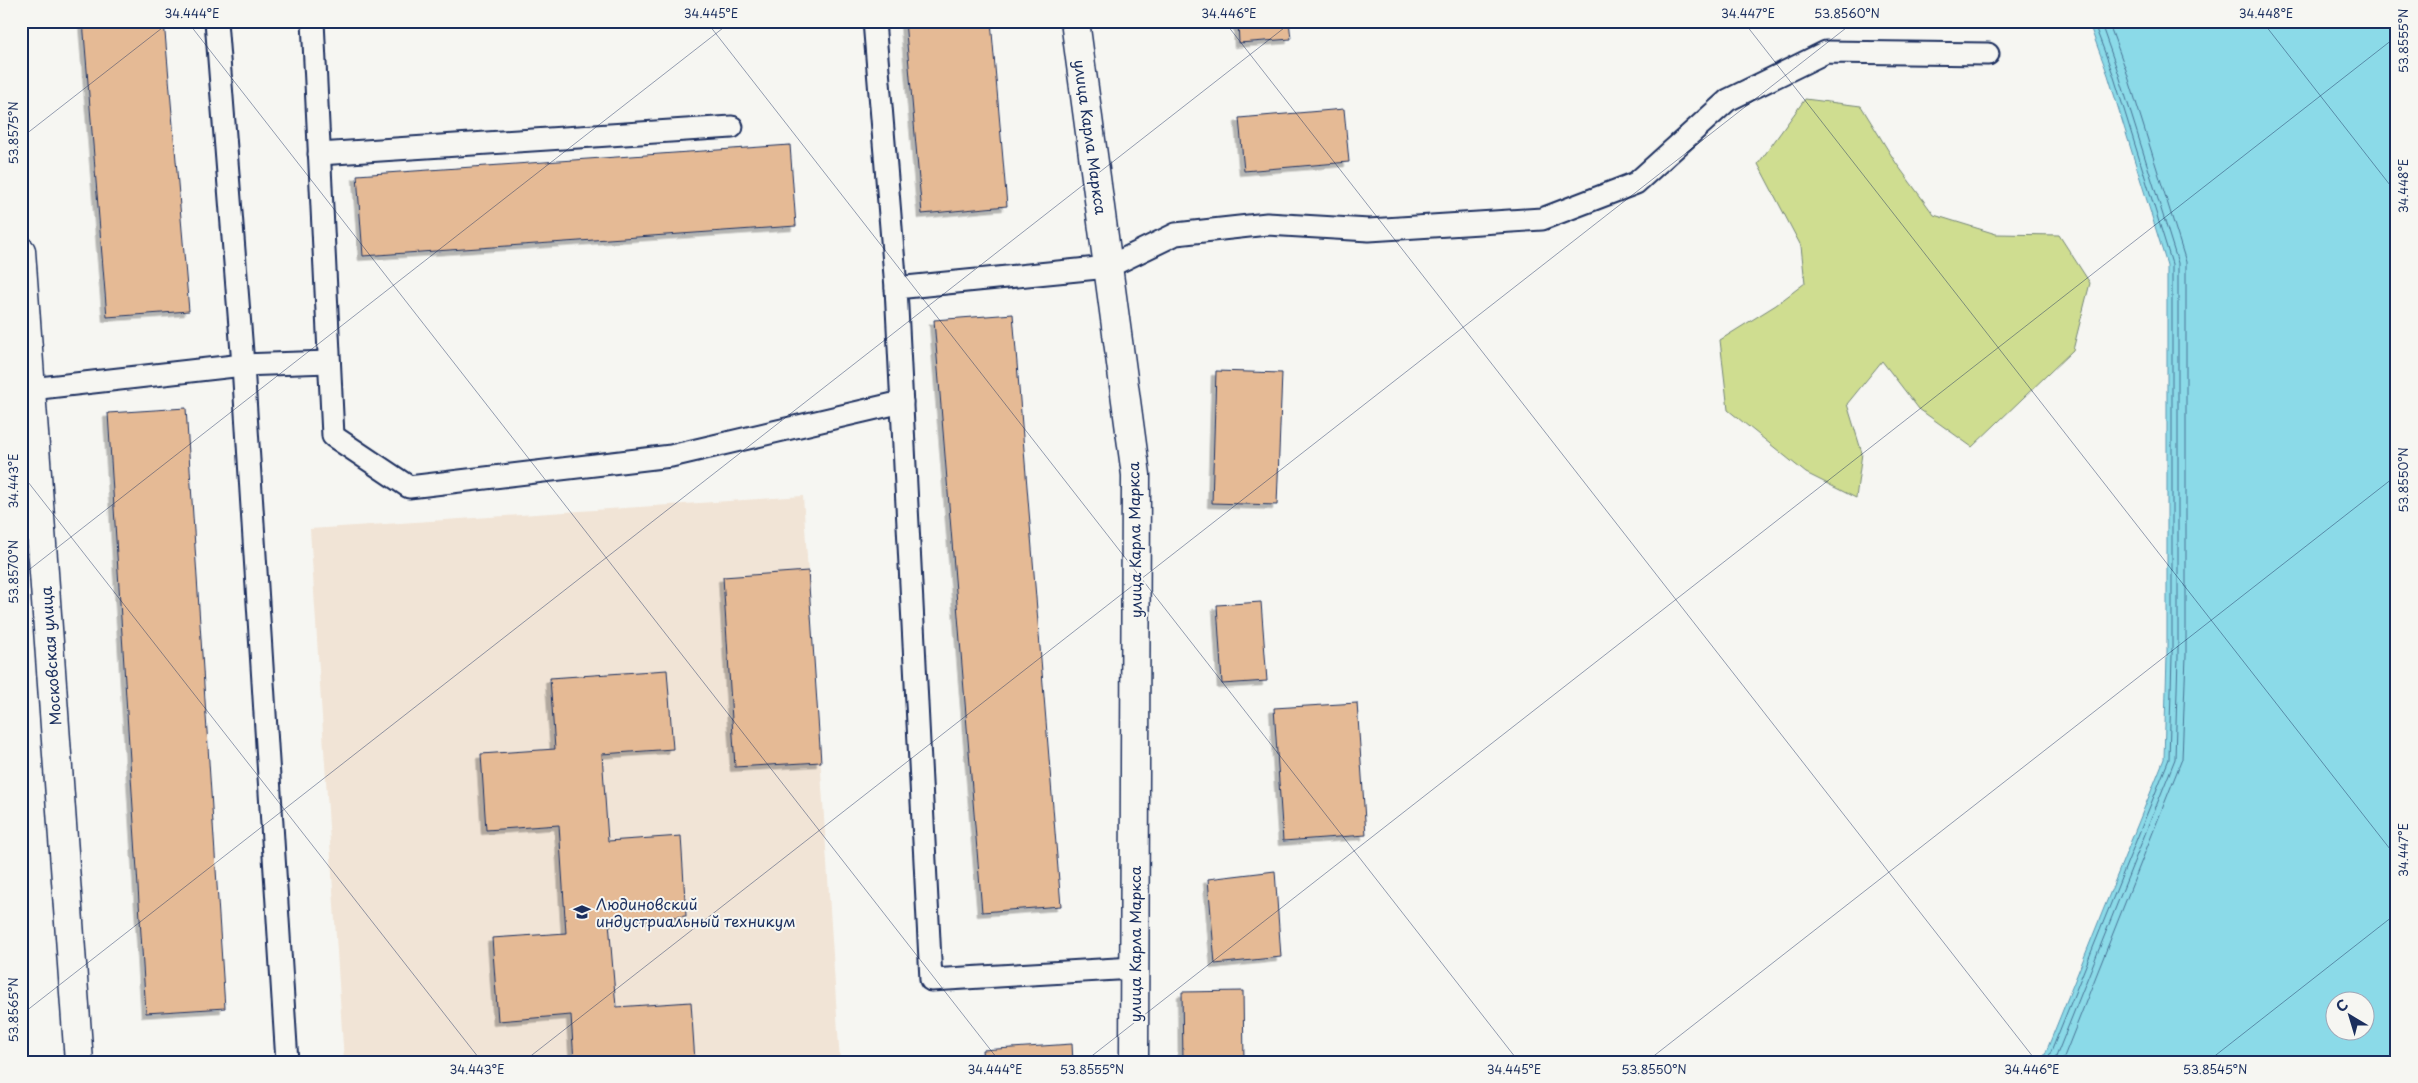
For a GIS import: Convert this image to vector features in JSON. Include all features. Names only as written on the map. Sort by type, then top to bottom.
[{"type":"street","name":"улица Карла Маркса","points":[[1075,21],[1136,475],[1134,1062]]},
{"type":"street","name":"Московская улица","points":[[21,251],[79,1062]]},
{"type":"lane","points":[[216,21],[243,365],[287,1062]]},
{"type":"lane","points":[[313,21],[333,436],[408,487],[671,456],[902,402]]},
{"type":"lane","points":[[874,21],[896,288],[931,980],[1134,968]]},
{"type":"lane","points":[[896,288],[1108,267],[1176,234],[1267,224],[1369,230],[1542,219],[1636,183],[1728,100],[1826,52],[1988,54]]},
{"type":"lane","points":[[319,154],[732,127]]},
{"type":"lane","points":[[31,389],[243,365],[329,362]]},
{"type":"shaded area","name":"Людиновский индустриальный техникум","points":[[803,496],[840,1062],[344,1062],[310,529]]},
{"type":"green space","points":[[1805,99],[1861,106],[1896,163],[1934,215],[1996,234],[2059,235],[2090,283],[2073,350],[1972,447],[1919,409],[1882,361],[1847,404],[1862,453],[1856,498],[1806,473],[1728,410],[1720,340],[1776,305],[1805,283],[1801,246],[1758,164]]},
{"type":"water","points":[[2088,21],[2397,21],[2397,1062],[2042,1062],[2164,759],[2167,656],[2167,265],[2108,75]]},
{"type":"building","points":[[83,21],[164,21],[189,311],[107,317]]},
{"type":"building","points":[[905,21],[991,21],[1007,206],[922,214]]},
{"type":"building","points":[[1238,21],[1289,21],[1291,39],[1239,43]]},
{"type":"building","points":[[1344,109],[1349,162],[1244,171],[1239,118]]},
{"type":"building","points":[[790,145],[796,226],[363,256],[357,175]]},
{"type":"building","points":[[1013,314],[1061,906],[982,912],[934,320]]},
{"type":"building","points":[[1216,371],[1282,373],[1277,505],[1212,503]]},
{"type":"building","points":[[186,408],[225,1008],[146,1013],[108,413]]},
{"type":"building","points":[[808,571],[821,762],[735,767],[723,577]]},
{"type":"building","points":[[1261,602],[1267,681],[1222,684],[1217,605]]},
{"type":"building","points":[[667,670],[673,749],[602,754],[608,841],[681,836],[686,916],[609,922],[616,1007],[691,1002],[695,1062],[574,1062],[571,1015],[498,1021],[492,938],[566,933],[559,825],[486,830],[481,754],[555,749],[550,678]]},
{"type":"building","points":[[1357,703],[1366,835],[1283,841],[1274,708]]},
{"type":"building","points":[[1275,871],[1281,957],[1215,964],[1208,879]]},
{"type":"building","points":[[1243,991],[1244,1062],[1183,1062],[1182,992]]},
{"type":"building","points":[[1072,1044],[1073,1062],[983,1062],[982,1050]]},
{"type":"place","name":"Людиновский индустриальный техникум","points":[[582,912]]}]
